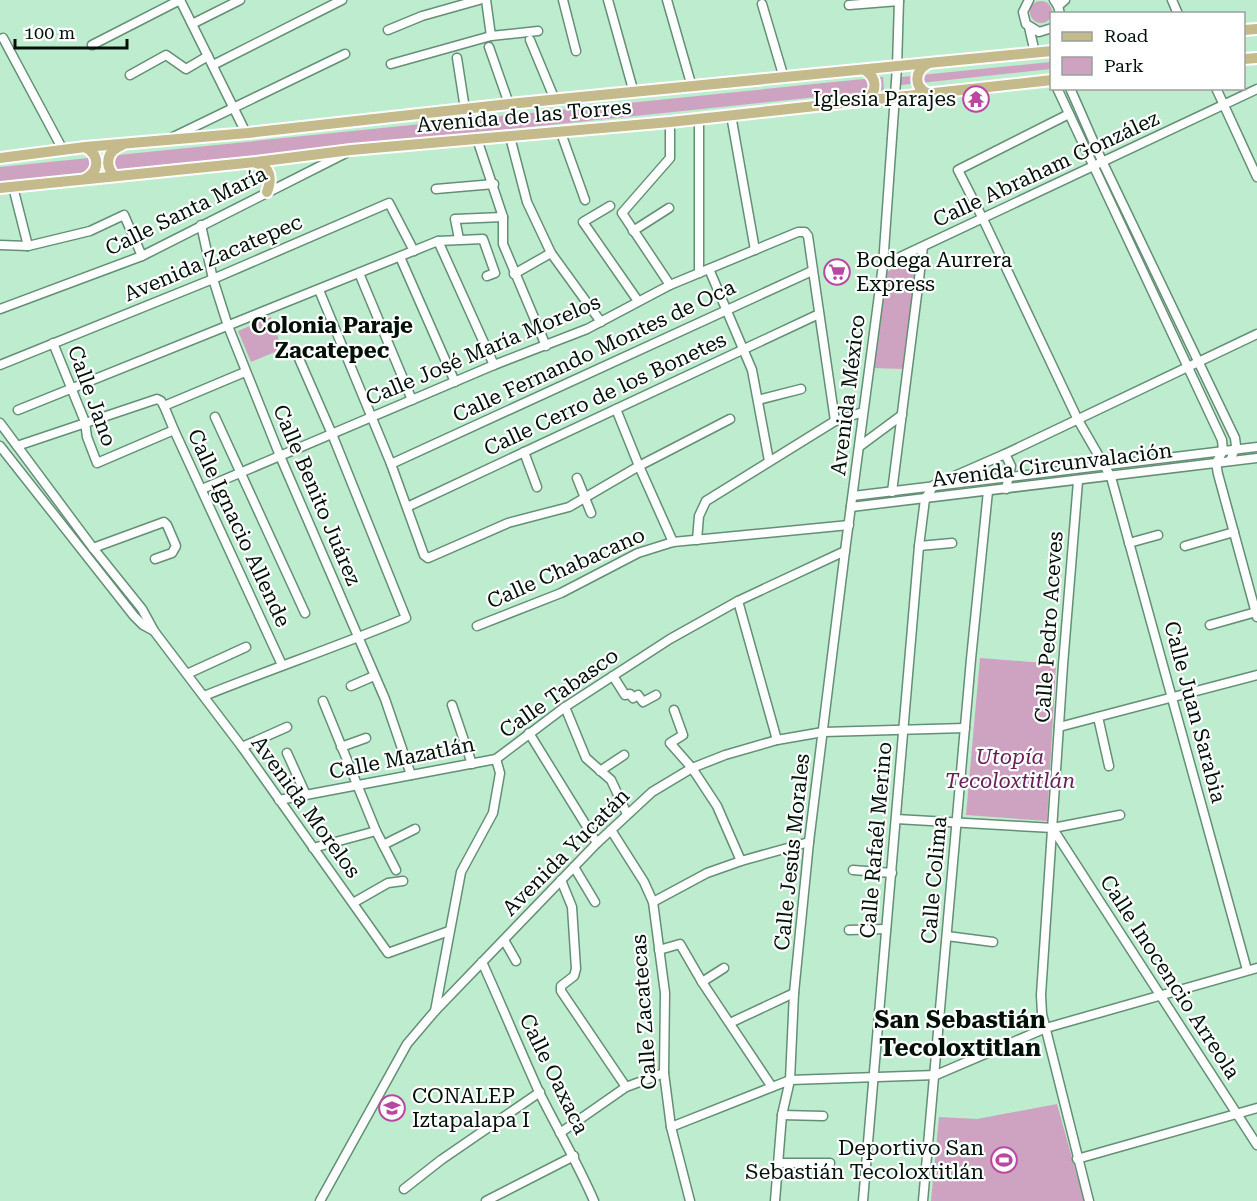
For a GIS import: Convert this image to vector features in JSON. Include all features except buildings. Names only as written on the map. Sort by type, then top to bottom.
[{"type":"main road","name":"Avenida de las Torres","points":[[0,158],[85,147],[246,133],[509,104],[1050,51]]},
{"type":"main road","points":[[927,64],[918,72],[917,79],[919,86],[927,93]]},
{"type":"main road","points":[[865,70],[871,75],[875,86],[872,95],[866,100]]},
{"type":"main road","name":"Avenida de las Torres","points":[[0,188],[351,150],[670,122],[1050,80]]},
{"type":"main road","points":[[114,176],[108,166],[108,158],[112,151],[122,145]]},
{"type":"main road","points":[[85,147],[94,155],[96,163],[92,175],[85,180]]},
{"type":"main road","points":[[256,162],[269,171],[271,179],[267,192]]},
{"type":"street","points":[[92,45],[180,0],[246,133]]},
{"type":"street","points":[[192,24],[240,0]]},
{"type":"street","points":[[213,65],[342,0]]},
{"type":"street","points":[[388,30],[422,16],[479,0]]},
{"type":"street","points":[[486,0],[491,36]]},
{"type":"street","points":[[563,0],[576,51]]},
{"type":"street","points":[[608,0],[634,93]]},
{"type":"street","points":[[667,0],[692,87]]},
{"type":"street","points":[[849,5],[899,0]]},
{"type":"street","name":"Avenida México","points":[[851,507],[883,265],[897,67],[899,0]]},
{"type":"street","points":[[1029,0],[1023,12],[1035,52]]},
{"type":"street","points":[[762,4],[784,78]]},
{"type":"street","points":[[1029,27],[1039,32],[1050,29]]},
{"type":"street","points":[[391,64],[491,36],[538,31]]},
{"type":"street","points":[[530,40],[555,100]]},
{"type":"street","points":[[1,41],[63,150]]},
{"type":"street","points":[[489,47],[509,104]]},
{"type":"street","points":[[168,139],[345,54]]},
{"type":"street","points":[[130,75],[166,55],[186,69],[208,56]]},
{"type":"street","points":[[457,58],[465,109]]},
{"type":"street","name":"Calle Abraham González","points":[[883,265],[1257,89]]},
{"type":"street","points":[[1058,90],[1222,440],[1223,451],[1216,463],[1256,615],[1210,625]]},
{"type":"street","points":[[1071,90],[1235,438],[1235,450],[1230,462]]},
{"type":"street","points":[[1217,90],[1257,177]]},
{"type":"street","name":"Calle Juan Sarabia","points":[[1069,114],[958,170],[1078,420],[1111,477],[1247,970]]},
{"type":"street","points":[[731,115],[755,250]]},
{"type":"street","points":[[699,119],[699,273]]},
{"type":"street","points":[[670,122],[670,158],[622,213],[670,285]]},
{"type":"street","points":[[561,133],[585,200]]},
{"type":"street","points":[[510,137],[527,202],[551,253],[601,322]]},
{"type":"street","points":[[477,139],[494,184],[503,217],[503,244],[546,346]]},
{"type":"street","name":"Calle Santa María","points":[[0,309],[142,256],[351,150]]},
{"type":"street","points":[[436,189],[494,184]]},
{"type":"street","points":[[13,187],[28,246]]},
{"type":"street","name":"Avenida Zacatepec","points":[[0,365],[213,279],[389,203],[414,251]]},
{"type":"street","points":[[610,206],[583,222],[638,301]]},
{"type":"street","points":[[633,231],[669,208]]},
{"type":"street","points":[[0,245],[28,246],[90,231],[123,215],[142,256]]},
{"type":"street","points":[[459,239],[455,219],[503,217]]},
{"type":"street","name":"Calle Benito Juárez","points":[[201,225],[213,279],[228,326],[280,456],[385,699],[411,775]]},
{"type":"street","name":"Calle José María Morelos","points":[[202,489],[494,365],[546,346],[601,322],[670,285],[798,232],[805,232],[808,236],[812,271]]},
{"type":"street","points":[[18,410],[438,242],[483,239],[495,273],[486,276]]},
{"type":"street","points":[[438,242],[494,365]]},
{"type":"street","points":[[892,492],[923,247]]},
{"type":"street","points":[[514,274],[551,253]]},
{"type":"street","points":[[400,257],[455,382]]},
{"type":"street","points":[[709,269],[752,370],[769,461]]},
{"type":"street","points":[[812,271],[835,421]]},
{"type":"street","name":"Calle Fernando Montes de Oca","points":[[391,464],[812,271]]},
{"type":"street","points":[[359,273],[412,400]]},
{"type":"street","points":[[319,290],[391,464],[424,555],[431,558],[508,523],[569,507],[639,466],[730,419]]},
{"type":"street","name":"Calle Cerro de los Bonetes","points":[[407,507],[819,314]]},
{"type":"street","points":[[934,485],[1078,420],[1257,334]]},
{"type":"street","name":"Calle Jano","points":[[53,343],[85,422],[87,437],[97,463],[174,430]]},
{"type":"street","points":[[204,696],[406,618],[332,434],[297,354]]},
{"type":"street","points":[[17,446],[157,399],[164,406],[246,372]]},
{"type":"street","points":[[758,400],[801,389]]},
{"type":"street","name":"Calle Ignacio Allende","points":[[164,406],[282,665]]},
{"type":"street","points":[[616,409],[673,542]]},
{"type":"street","points":[[697,540],[699,516],[706,501],[835,421],[863,412]]},
{"type":"street","points":[[860,446],[902,415]]},
{"type":"street","points":[[215,417],[305,613]]},
{"type":"street","name":"Avenida Morelos","points":[[0,423],[242,747],[388,953],[449,931]]},
{"type":"street","name":"Avenida Morelos","points":[[0,446],[120,599],[143,625],[154,631]]},
{"type":"street","name":"Avenida Circunvalación","points":[[853,496],[1257,447]]},
{"type":"street","points":[[524,452],[537,487]]},
{"type":"street","points":[[1005,454],[1011,466],[1006,489]]},
{"type":"street","name":"Avenida Circunvalación","points":[[851,507],[1078,482],[1257,458]]},
{"type":"street","points":[[577,478],[591,513]]},
{"type":"street","name":"Calle Pedro Aceves","points":[[1078,482],[1041,995],[1042,1014],[1089,1201]]},
{"type":"street","name":"Calle Rafaél Merino","points":[[863,1201],[919,546],[925,499],[934,485]]},
{"type":"street","name":"Calle Colima","points":[[923,1201],[988,491]]},
{"type":"street","name":"Calle Jesús Morales","points":[[775,1201],[782,1115],[790,1080],[794,993],[809,842],[851,507]]},
{"type":"street","points":[[93,548],[164,522],[176,546],[172,553],[155,559]]},
{"type":"street","name":"Calle Chabacano","points":[[477,626],[561,593],[638,553],[673,542],[849,525]]},
{"type":"street","points":[[1185,546],[1234,532]]},
{"type":"street","points":[[1129,543],[1158,536]]},
{"type":"street","points":[[919,546],[952,543]]},
{"type":"street","name":"Calle Tabasco","points":[[435,1011],[461,872],[493,813],[500,773],[496,759],[565,707],[670,639],[738,601],[845,550]]},
{"type":"street","points":[[120,599],[129,593]]},
{"type":"street","points":[[738,601],[777,740]]},
{"type":"street","points":[[187,674],[246,647]]},
{"type":"street","points":[[1059,728],[1257,675]]},
{"type":"street","points":[[351,686],[374,676]]},
{"type":"street","points":[[613,676],[625,694],[630,694],[633,698],[638,695],[643,702],[656,695]]},
{"type":"street","points":[[323,700],[356,785],[396,870]]},
{"type":"street","points":[[452,705],[472,764]]},
{"type":"street","points":[[565,707],[586,758],[611,780],[627,814]]},
{"type":"street","points":[[674,710],[683,735],[670,744],[692,768],[717,806],[741,861]]},
{"type":"street","points":[[1098,717],[1109,766]]},
{"type":"street","points":[[242,747],[287,727]]},
{"type":"street","name":"Avenida Yucatán","points":[[320,1201],[407,1044],[435,1011],[561,880],[652,792],[692,768],[742,749],[777,740],[823,732],[965,728]]},
{"type":"street","points":[[529,733],[597,843]]},
{"type":"street","points":[[341,747],[366,738]]},
{"type":"street","points":[[287,753],[306,795]]},
{"type":"street","points":[[600,771],[624,756]]},
{"type":"street","name":"Calle Mazatlán","points":[[279,800],[496,759]]},
{"type":"street","points":[[896,819],[1053,828],[1120,814]]},
{"type":"street","name":"Calle Inocencio Arreola","points":[[1053,828],[1257,1145]]},
{"type":"street","points":[[383,846],[415,829]]},
{"type":"street","name":"Calle Zacatecas","points":[[611,830],[644,882],[653,902],[665,993],[664,1073],[671,1127],[690,1201]]},
{"type":"street","points":[[313,848],[376,831]]},
{"type":"street","points":[[653,902],[707,873],[809,842]]},
{"type":"street","points":[[574,867],[595,902]]},
{"type":"street","points":[[853,870],[892,873]]},
{"type":"street","points":[[561,880],[572,907],[576,969],[574,976],[561,986],[561,991],[626,1087]]},
{"type":"street","points":[[353,903],[388,883],[403,881]]},
{"type":"street","points":[[849,930],[886,929]]},
{"type":"street","points":[[947,936],[993,942]]},
{"type":"street","points":[[504,940],[516,962]]},
{"type":"street","points":[[659,950],[680,944],[702,982],[772,1087]]},
{"type":"street","name":"Calle Oaxaca","points":[[482,962],[540,1092],[574,1156],[594,1201]]},
{"type":"street","points":[[702,982],[724,968]]},
{"type":"street","points":[[671,1127],[790,1080],[936,1075],[1047,1028],[1257,968]]},
{"type":"street","points":[[730,1023],[794,993]]},
{"type":"street","points":[[560,1133],[626,1087],[664,1073]]},
{"type":"street","points":[[404,1189],[441,1160],[540,1092]]},
{"type":"street","points":[[1077,1159],[1257,1108]]},
{"type":"street","points":[[782,1115],[824,1116]]},
{"type":"street","points":[[486,1201],[574,1156]]},
{"type":"street","points":[[778,1163],[830,1163]]},
{"type":"green space","points":[[1041,1],[1049,4],[1051,8],[1049,20],[1041,23],[1033,20],[1030,12],[1033,4]]},
{"type":"green space","points":[[1050,62],[1050,69],[901,85],[901,77]]},
{"type":"green space","points":[[883,77],[884,90],[0,182],[0,167]]},
{"type":"green space","points":[[919,255],[906,369],[870,368],[881,275]]},
{"type":"green space","points":[[271,317],[282,349],[251,362],[238,331]]},
{"type":"green space","name":"Utopía Tecoloxtitlán","points":[[980,658],[1056,664],[1047,821],[966,815]]},
{"type":"green space","name":"Deportivo San Sebastián Tecoloxtitlán","points":[[1057,1104],[1084,1201],[931,1201],[939,1117],[977,1119]]},
{"type":"place","name":"Iglesia Parajes","points":[[976,99]]},
{"type":"place","name":"Bodega Aurrera Express","points":[[837,272]]},
{"type":"place","name":"CONALEP Iztapalapa I","points":[[392,1108]]},
{"type":"place","name":"Deportivo San Sebastián Tecoloxtitlán","points":[[1004,1160]]},
{"type":"district","name":"Colonia Paraje Zacatepec","points":[[332,338]]},
{"type":"district","name":"San Sebastián Tecoloxtitlan","points":[[960,1034]]}]
